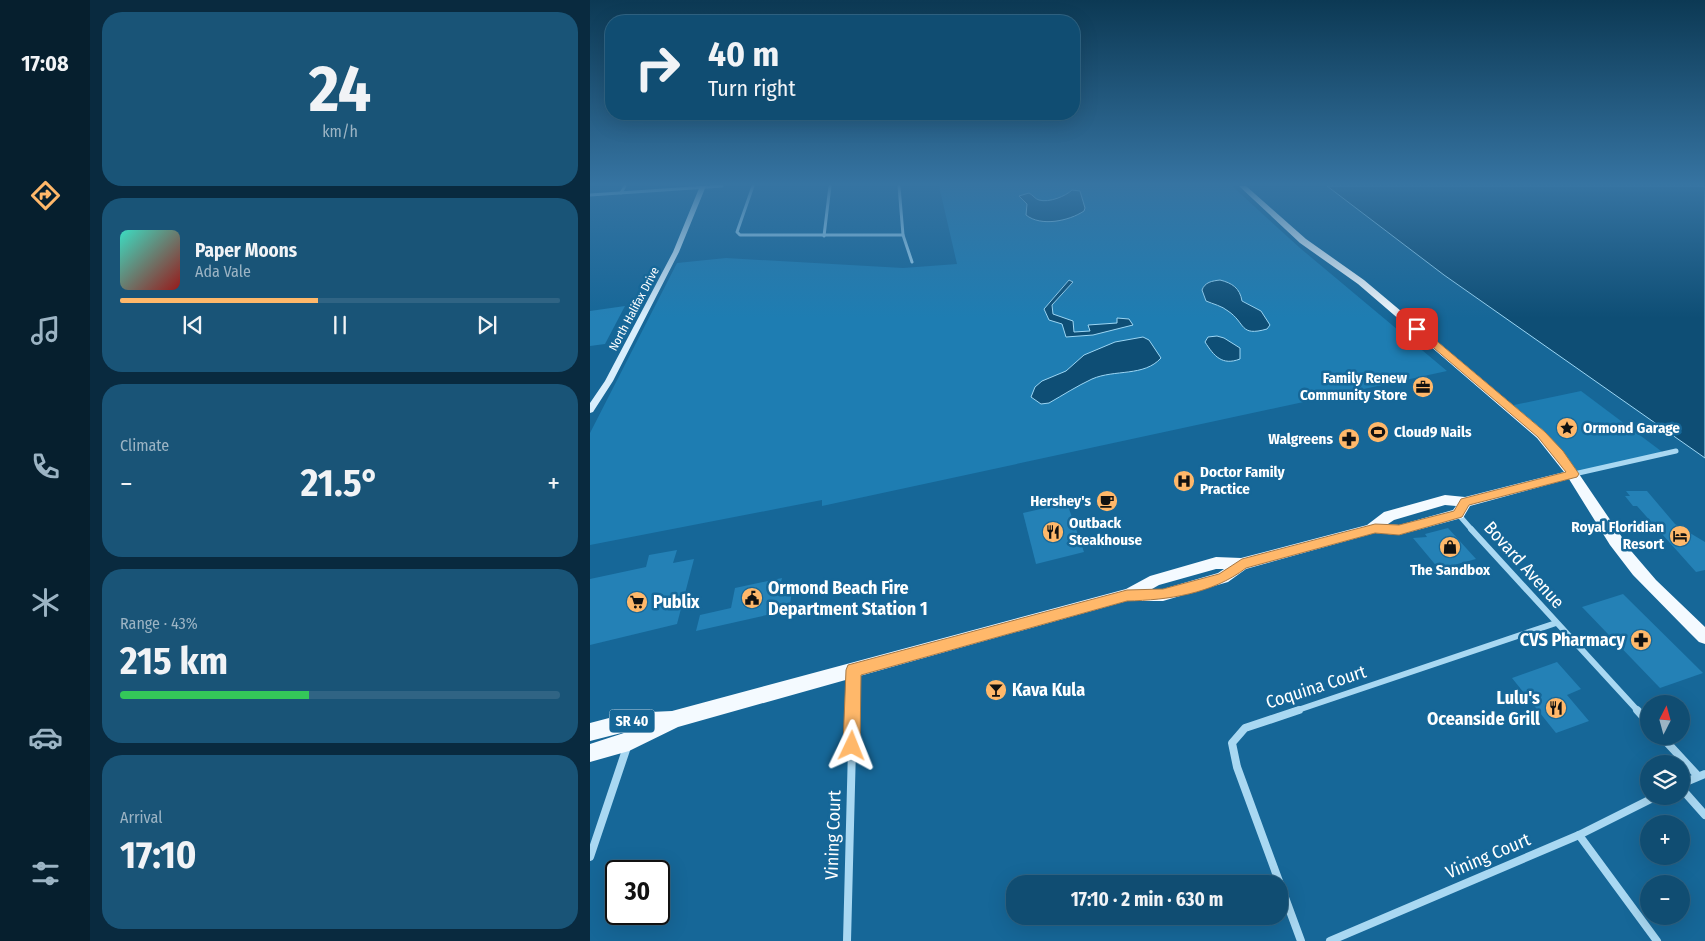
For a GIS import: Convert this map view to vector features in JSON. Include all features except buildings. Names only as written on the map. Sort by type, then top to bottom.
[{"type":"main road","points":[[1291,230],[1303,241],[1361,282],[1541,435],[1559,453],[1622,550],[1647,580],[1705,637]]},
{"type":"main road","name":"SR 40","points":[[1370,530],[1389,516],[1436,502],[1445,500],[1465,502],[1573,474]]},
{"type":"main road","points":[[1458,514],[1465,502]]},
{"type":"main road","name":"SR 40","points":[[590,753],[629,742],[675,719],[1127,596],[1156,580],[1208,565],[1216,563],[1242,564],[1370,530],[1399,530],[1458,514]]},
{"type":"main road","name":"SR 40","points":[[590,732],[628,722],[675,719]]},
{"type":"street","name":"North Halifax Drive","points":[[590,410],[608,381],[676,252],[685,230]]},
{"type":"street","points":[[738,230],[737,232],[740,235],[903,236]]},
{"type":"street","points":[[824,236],[825,230]]},
{"type":"street","points":[[903,230],[912,262]]},
{"type":"street","points":[[1573,474],[1676,451]]},
{"type":"street","name":"Bovard Avenue","points":[[1458,514],[1640,713]]},
{"type":"street","name":"Coquina Court","points":[[1277,875],[1237,767],[1232,743],[1245,728],[1556,623]]},
{"type":"street","name":"Vining Court","points":[[847,941],[854,670]]},
{"type":"street","points":[[590,857],[629,742]]},
{"type":"street","points":[[1670,745],[1701,775],[1690,781]]},
{"type":"street","points":[[1690,797],[1705,815]]},
{"type":"street","name":"Vining Court","points":[[1330,941],[1579,835],[1640,804]]},
{"type":"street","points":[[1579,835],[1657,941]]},
{"type":"street","name":"Coquina Court","points":[[1288,906],[1301,941]]},
{"type":"shaded area","points":[[949,230],[1280,230],[1447,371],[822,506],[822,500],[590,545],[590,433],[677,263],[726,258],[903,268],[957,264]]},
{"type":"shaded area","points":[[1385,230],[1705,230],[1705,458],[1444,275]]},
{"type":"shaded area","points":[[1069,280],[1073,282],[1052,305],[1053,314],[1073,321],[1074,332],[1090,331],[1088,325],[1117,323],[1117,318],[1129,319],[1133,325],[1093,335],[1066,337],[1062,324],[1049,320],[1044,309]]},
{"type":"shaded area","points":[[1220,280],[1235,287],[1242,301],[1261,311],[1270,325],[1267,329],[1258,331],[1247,330],[1226,309],[1206,301],[1202,290],[1203,287],[1209,282]]},
{"type":"shaded area","points":[[1217,336],[1240,348],[1240,359],[1234,361],[1223,360],[1212,352],[1205,342],[1208,337]]},
{"type":"shaded area","points":[[1143,337],[1149,340],[1161,358],[1154,364],[1138,370],[1092,379],[1049,403],[1041,404],[1031,397],[1035,387],[1042,381],[1066,371],[1084,355],[1115,342]]},
{"type":"shaded area","points":[[1581,391],[1665,454],[1573,474],[1509,406]]},
{"type":"place","name":"Family Renew Community Store","points":[[1423,387]]},
{"type":"place","name":"Ormond Garage","points":[[1567,428]]},
{"type":"place","name":"Cloud9 Nails","points":[[1378,432]]},
{"type":"place","name":"Walgreens","points":[[1349,439]]},
{"type":"place","name":"Doctor Family Practice","points":[[1184,481]]},
{"type":"place","name":"Hershey's","points":[[1107,501]]},
{"type":"place","name":"Outback Steakhouse","points":[[1053,532]]},
{"type":"place","name":"Royal Floridian Resort","points":[[1680,536]]},
{"type":"place","name":"The Sandbox","points":[[1450,547]]},
{"type":"place","name":"Ormond Beach Fire Department Station 1","points":[[752,598]]},
{"type":"place","name":"Publix","points":[[637,602]]},
{"type":"place","name":"CVS Pharmacy","points":[[1641,640]]},
{"type":"place","name":"Kava Kula","points":[[996,690]]},
{"type":"place","name":"Lulu's Oceanside Grill","points":[[1556,708]]},
{"type":"route","points":[[852,746],[854,670],[1127,596],[1163,595],[1223,578],[1242,564],[1375,528],[1399,530],[1458,514],[1465,502],[1573,474],[1559,453],[1541,435],[1417,329]]}]
